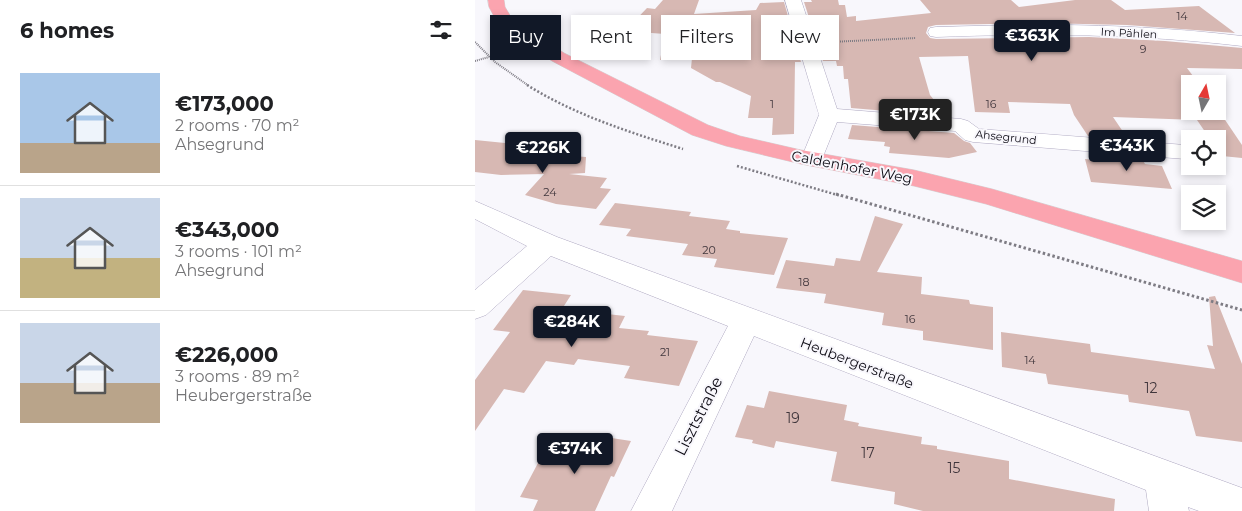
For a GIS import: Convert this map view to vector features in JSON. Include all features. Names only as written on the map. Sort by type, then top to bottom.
[{"type":"main road","name":"Caldenhofer Weg","points":[[496,0],[497,7],[504,20],[558,57],[692,126],[734,142],[913,178],[992,197],[1242,272]]},
{"type":"street","points":[[793,0],[798,15]]},
{"type":"street","name":"Im Pählen","points":[[936,32],[985,30],[1086,31],[1212,37],[1242,41]]},
{"type":"street","points":[[812,60],[829,115],[812,159]]},
{"type":"street","name":"Ahsegrund","points":[[829,115],[961,124],[973,135],[1181,152]]},
{"type":"street","name":"Heubergerstraße","points":[[475,209],[547,244],[746,321],[1167,495],[1242,508]]},
{"type":"street","points":[[475,307],[547,244]]},
{"type":"street","name":"Lisztstraße","points":[[651,511],[746,321]]},
{"type":"path","points":[[839,41],[926,38],[936,32]]},
{"type":"path","points":[[475,42],[520,81],[554,100],[618,127],[689,151]]},
{"type":"path","points":[[475,61],[489,56]]},
{"type":"path","points":[[733,165],[1242,310]]},
{"type":"building","points":[[663,0],[699,0],[694,14],[756,10],[760,3],[784,2],[788,15],[761,15],[761,60],[800,60],[801,62],[795,62],[794,134],[772,135],[773,118],[748,118],[751,96],[716,82],[691,68],[692,60],[751,60],[751,15],[661,15],[661,34],[651,33],[651,15],[640,15],[647,8],[655,9]]},
{"type":"building","points":[[811,0],[838,0],[839,5],[845,5],[847,17],[856,16],[856,21],[931,13],[920,0],[1011,0],[1019,7],[1075,0],[1111,0],[1125,10],[1199,6],[1235,33],[1127,25],[1041,23],[936,25],[928,27],[926,33],[930,38],[936,39],[1089,37],[1242,48],[1242,69],[1187,68],[1192,75],[1181,75],[1181,119],[1113,117],[1128,139],[1088,136],[1074,115],[1070,104],[1008,102],[1010,113],[975,112],[968,56],[919,57],[930,95],[947,116],[851,108],[848,79],[844,79],[843,66],[837,66],[836,61],[823,60],[839,60],[839,15],[808,15],[804,2],[812,2]]},
{"type":"building","points":[[1197,120],[1225,120],[1242,145],[1242,158],[1226,156],[1226,130],[1204,130]]},
{"type":"building","points":[[852,125],[954,133],[970,143],[977,152],[949,158],[889,153],[890,147],[884,146],[885,142],[848,139]]},
{"type":"building","points":[[475,140],[524,145],[516,152],[586,157],[585,173],[569,174],[607,178],[600,188],[611,189],[596,209],[556,204],[525,195],[544,174],[501,175],[475,172]]},
{"type":"building","points":[[1099,154],[1141,157],[1145,164],[1162,166],[1172,189],[1091,182],[1085,159],[1103,161]]},
{"type":"building","points":[[615,203],[691,212],[689,216],[730,221],[726,229],[740,231],[740,233],[788,238],[774,275],[714,267],[717,259],[682,255],[688,244],[626,236],[631,229],[599,225]]},
{"type":"building","points":[[875,216],[903,224],[877,272],[922,277],[921,294],[969,300],[970,304],[993,307],[993,350],[923,340],[923,331],[882,325],[884,313],[824,303],[826,294],[776,288],[786,260],[834,266],[836,258],[860,261]]},
{"type":"building","points":[[523,290],[571,295],[562,309],[625,316],[619,328],[649,331],[647,335],[698,341],[679,386],[624,378],[630,366],[578,359],[574,365],[546,361],[524,393],[504,389],[475,431],[475,380],[510,332],[493,330]]},
{"type":"building","points":[[1215,296],[1242,364],[1242,442],[1196,436],[1189,411],[1129,402],[1128,395],[1048,384],[1046,374],[1002,367],[1001,332],[1090,344],[1091,352],[1215,369],[1207,345],[1213,346],[1209,297]]},
{"type":"building","points":[[769,391],[847,405],[844,420],[859,423],[858,426],[922,437],[921,444],[937,446],[937,449],[1009,461],[1009,479],[1115,499],[1114,511],[923,511],[894,504],[895,492],[831,481],[837,452],[776,441],[774,448],[752,443],[753,440],[735,437],[747,405],[764,408]]},
{"type":"building","points":[[592,435],[631,441],[614,477],[611,476],[595,511],[533,511],[538,500],[520,497],[547,446],[584,451]]}]
